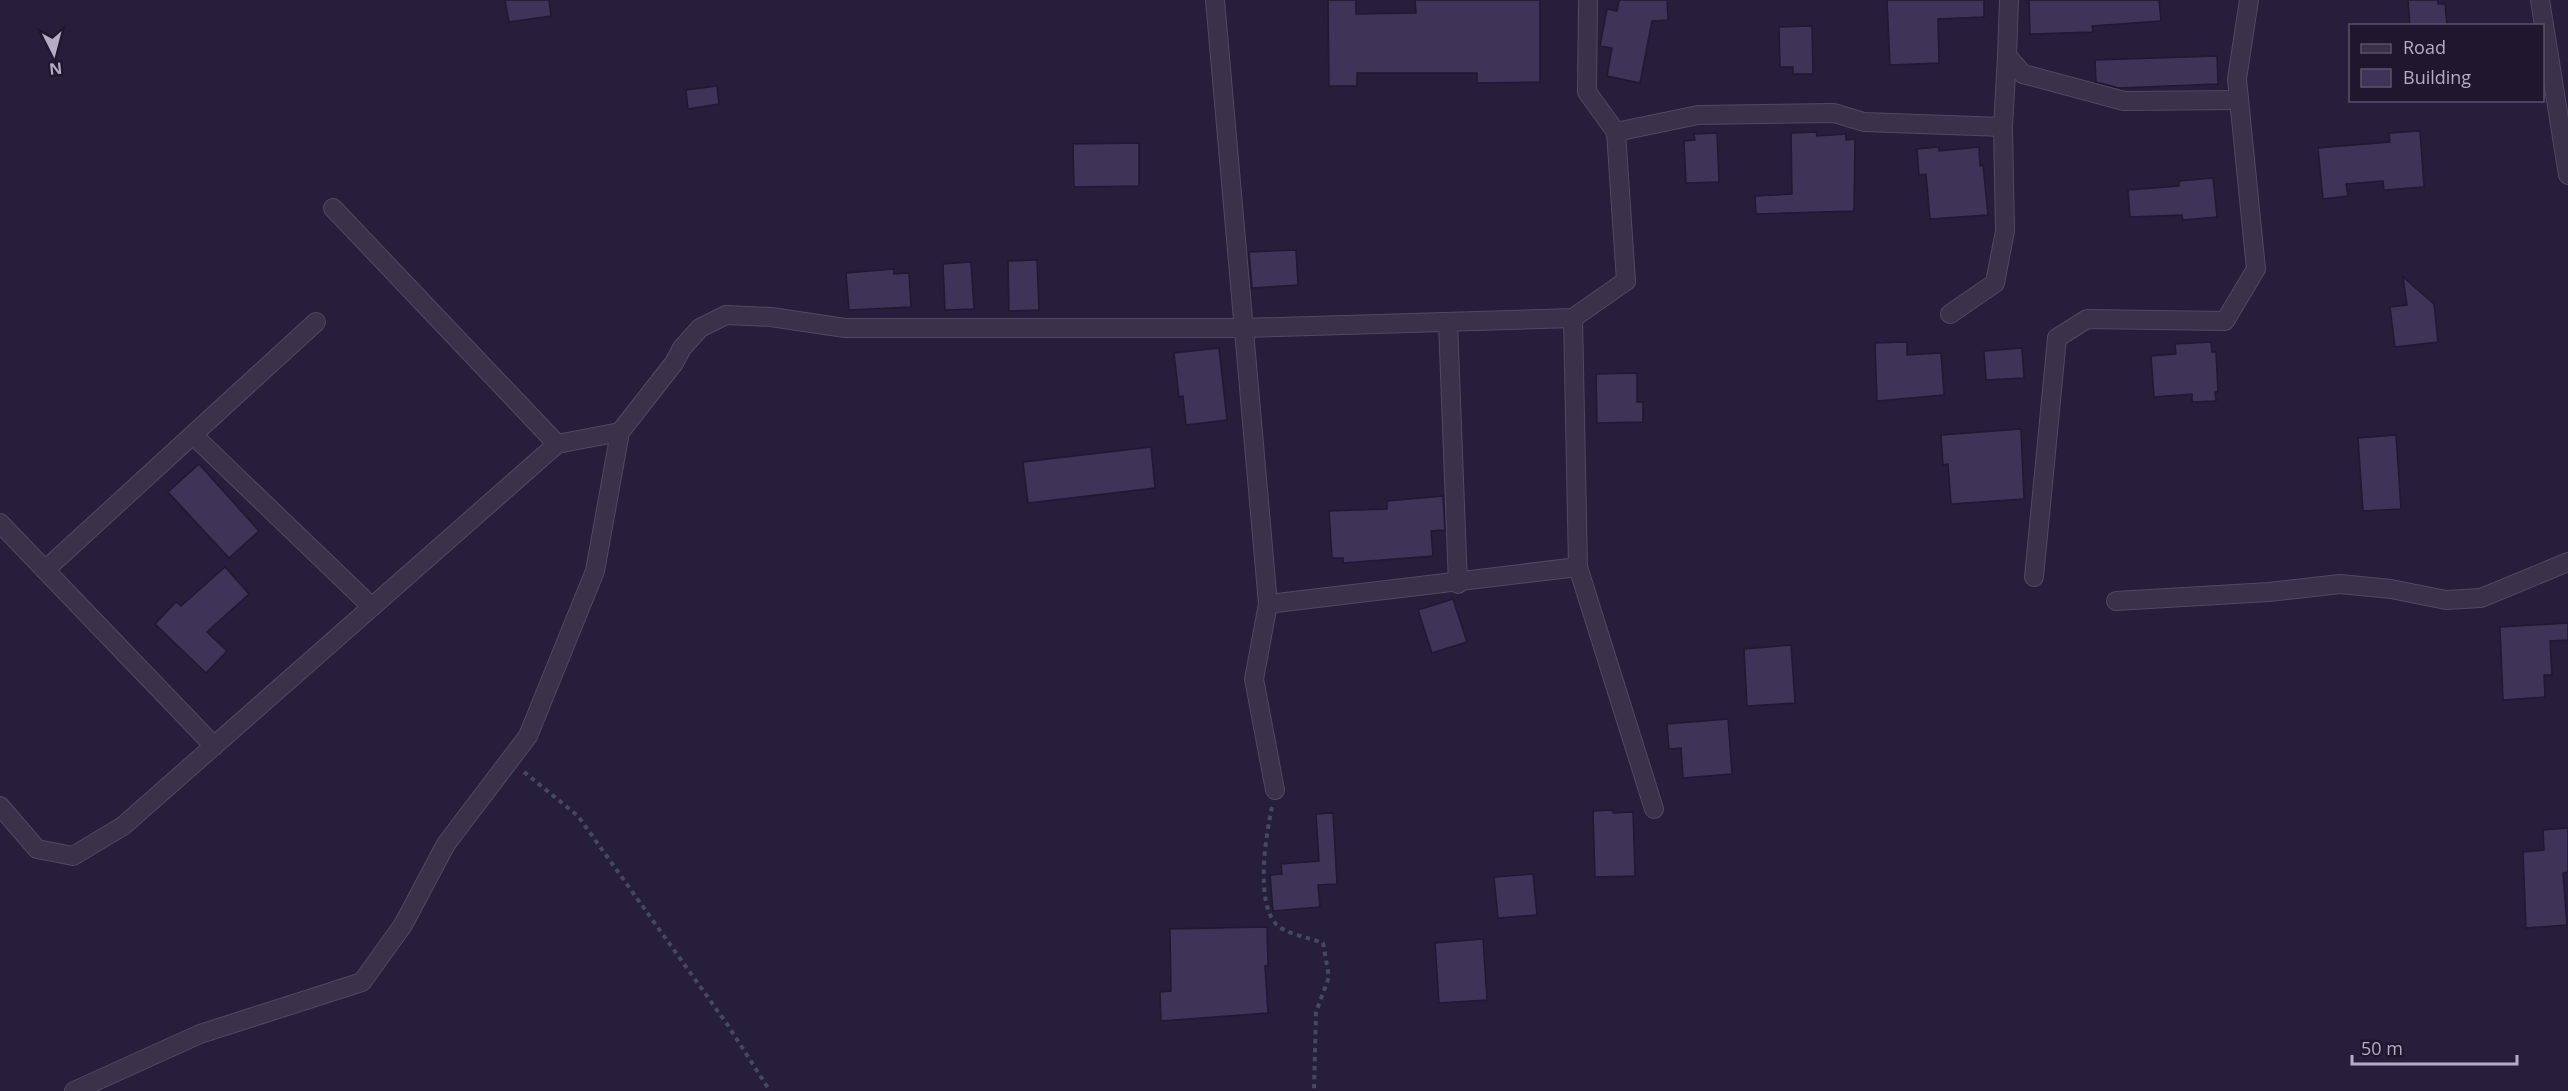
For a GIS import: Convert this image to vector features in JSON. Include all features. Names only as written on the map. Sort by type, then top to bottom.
[{"type":"street","points":[[1215,0],[1268,604],[1254,679],[1275,790]]},
{"type":"street","points":[[74,1091],[200,1034],[362,982],[403,925],[446,844],[528,736],[595,571],[620,432],[674,363],[682,348],[700,328],[726,315],[771,317],[845,328],[1244,328],[1573,318],[1626,281],[1616,132],[1587,92],[1588,0]]},
{"type":"street","points":[[1950,314],[1995,283],[2005,231],[2003,127],[2009,0]]},
{"type":"street","points":[[2034,577],[2057,338],[2087,319],[2225,321],[2256,269],[2238,79],[2249,0]]},
{"type":"street","points":[[2540,0],[2560,78],[2568,175]]},
{"type":"street","points":[[2007,56],[2023,74],[2124,101],[2239,100]]},
{"type":"street","points":[[1616,132],[1698,115],[1834,113],[1864,122],[2003,127]]},
{"type":"street","points":[[333,208],[557,444]]},
{"type":"street","points":[[1573,318],[1578,567],[1654,809]]},
{"type":"street","points":[[45,570],[316,322]]},
{"type":"street","points":[[1448,322],[1458,584]]},
{"type":"street","points":[[0,806],[37,849],[73,856],[123,826],[557,444],[620,432]]},
{"type":"street","points":[[193,435],[372,607]]},
{"type":"street","points":[[0,523],[214,746]]},
{"type":"street","points":[[2116,601],[2269,592],[2340,585],[2391,590],[2446,600],[2481,598],[2568,562]]},
{"type":"street","points":[[1268,604],[1458,584],[1578,567]]},
{"type":"path","points":[[510,760],[578,816],[727,1024],[770,1091]]},
{"type":"path","points":[[1275,790],[1265,844],[1267,910],[1278,926],[1323,943],[1329,977],[1316,1012],[1314,1091]]},
{"type":"building","points":[[505,0],[549,0],[551,16],[509,22]]},
{"type":"building","points":[[1328,0],[1356,0],[1356,14],[1416,13],[1415,0],[1540,0],[1540,82],[1477,83],[1477,73],[1357,73],[1357,86],[1329,86]]},
{"type":"building","points":[[1619,0],[1667,0],[1668,20],[1652,21],[1640,83],[1607,76],[1612,48],[1600,46],[1607,9],[1617,11]]},
{"type":"building","points":[[1887,0],[1984,0],[1984,17],[1938,19],[1939,63],[1890,65]]},
{"type":"building","points":[[2029,0],[2159,0],[2161,21],[2092,26],[2093,32],[2030,34]]},
{"type":"building","points":[[2408,0],[2438,0],[2438,4],[2445,4],[2447,24],[2410,24]]},
{"type":"building","points":[[1812,26],[1813,74],[1793,74],[1793,67],[1780,67],[1779,27]]},
{"type":"building","points":[[2217,56],[2218,84],[2119,88],[2096,82],[2095,60]]},
{"type":"building","points":[[717,86],[719,104],[688,109],[686,90]]},
{"type":"building","points":[[2420,131],[2424,187],[2384,190],[2383,181],[2346,184],[2348,196],[2323,199],[2318,148],[2390,142],[2389,133]]},
{"type":"building","points":[[1816,132],[1817,136],[1846,134],[1846,140],[1855,139],[1854,211],[1756,214],[1755,196],[1792,194],[1791,133]]},
{"type":"building","points":[[1717,133],[1719,182],[1686,183],[1684,141],[1695,140],[1694,134]]},
{"type":"building","points":[[1139,143],[1139,186],[1074,187],[1073,144]]},
{"type":"building","points":[[1939,147],[1939,151],[1979,147],[1988,215],[1930,219],[1926,174],[1919,175],[1917,149]]},
{"type":"building","points":[[2213,178],[2217,217],[2183,220],[2182,215],[2130,217],[2128,190],[2179,186],[2179,181]]},
{"type":"building","points":[[1296,250],[1298,285],[1252,288],[1249,252]]},
{"type":"building","points":[[1037,260],[1039,310],[1009,311],[1008,261]]},
{"type":"building","points":[[971,262],[974,309],[945,310],[943,264]]},
{"type":"building","points":[[894,269],[894,274],[909,273],[911,307],[849,310],[846,273]]},
{"type":"building","points":[[2403,277],[2434,304],[2438,342],[2395,347],[2390,307],[2407,305]]},
{"type":"building","points":[[1907,342],[1907,355],[1941,353],[1944,395],[1877,401],[1875,343]]},
{"type":"building","points":[[2211,342],[2212,352],[2216,352],[2218,392],[2215,392],[2216,401],[2192,402],[2192,394],[2154,397],[2151,356],[2176,354],[2175,344]]},
{"type":"building","points":[[1219,348],[1227,420],[1186,425],[1183,396],[1179,397],[1174,353]]},
{"type":"building","points":[[2022,348],[2024,378],[1986,380],[1984,351]]},
{"type":"building","points":[[1637,373],[1637,402],[1643,402],[1643,422],[1597,423],[1596,374]]},
{"type":"building","points":[[2021,429],[2024,499],[1951,504],[1948,464],[1943,465],[1941,435]]},
{"type":"building","points":[[2396,435],[2401,509],[2363,511],[2358,438]]},
{"type":"building","points":[[1151,447],[1155,488],[1028,503],[1023,462]]},
{"type":"building","points":[[199,464],[259,531],[229,558],[168,492]]},
{"type":"building","points":[[1443,496],[1445,530],[1431,531],[1433,556],[1343,563],[1343,558],[1332,558],[1329,511],[1387,509],[1387,501]]},
{"type":"building","points":[[225,567],[249,594],[207,632],[227,651],[206,673],[155,624],[176,602],[181,606]]},
{"type":"building","points":[[1453,599],[1467,642],[1432,653],[1418,610]]},
{"type":"building","points":[[2568,623],[2568,640],[2550,641],[2552,675],[2544,675],[2545,697],[2503,700],[2500,627]]},
{"type":"building","points":[[1791,645],[1795,703],[1747,706],[1744,649]]},
{"type":"building","points":[[1728,719],[1732,774],[1683,778],[1681,748],[1669,749],[1667,724]]},
{"type":"building","points":[[1613,810],[1613,813],[1633,812],[1635,876],[1595,877],[1593,811]]},
{"type":"building","points":[[1333,813],[1337,884],[1318,885],[1320,907],[1273,911],[1270,875],[1282,874],[1281,864],[1319,861],[1316,814]]},
{"type":"building","points":[[2568,828],[2568,872],[2563,873],[2567,925],[2526,928],[2523,852],[2544,850],[2543,830]]},
{"type":"building","points":[[1533,874],[1537,915],[1498,918],[1494,877]]},
{"type":"building","points":[[1267,927],[1268,966],[1265,966],[1268,1013],[1161,1021],[1160,992],[1171,991],[1170,929]]},
{"type":"building","points":[[1483,939],[1487,1000],[1439,1003],[1435,943]]}]
